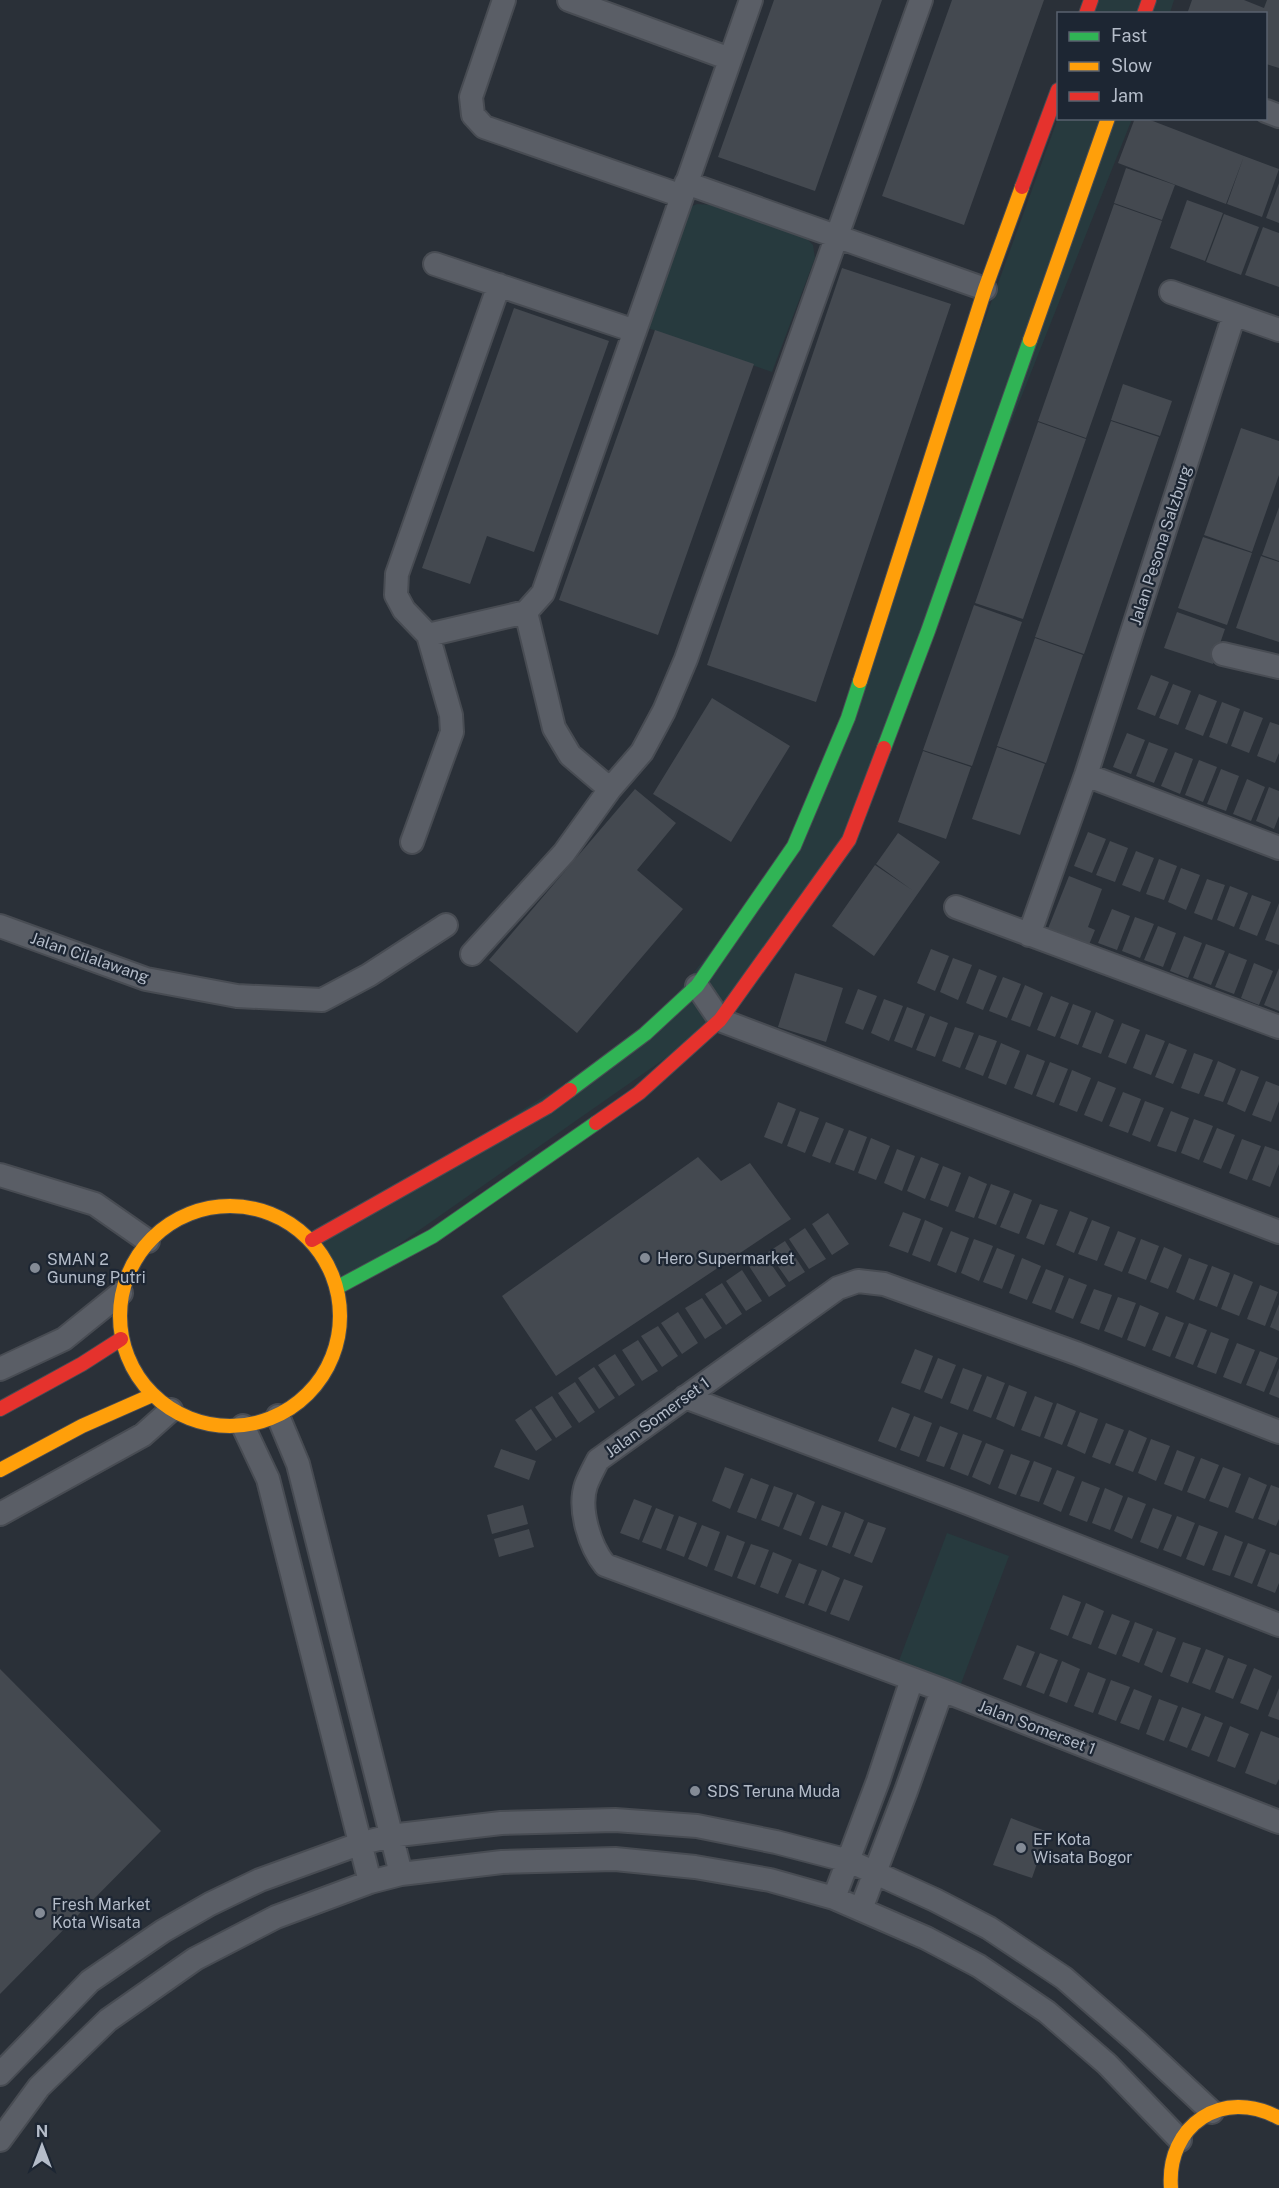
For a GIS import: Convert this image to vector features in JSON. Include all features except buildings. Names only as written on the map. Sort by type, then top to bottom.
[{"type":"street","points":[[504,0],[471,97],[473,115],[484,127],[838,235],[985,289]]},
{"type":"street","points":[[568,0],[730,59]]},
{"type":"street","points":[[428,635],[526,612],[543,593],[751,0]]},
{"type":"street","points":[[472,954],[564,853],[610,789],[642,752],[664,711],[690,648],[921,0]]},
{"type":"street","points":[[312,1240],[547,1107],[645,1034],[697,986],[794,846],[848,718],[985,289],[1057,95]]},
{"type":"street","points":[[338,1287],[433,1236],[639,1093],[720,1020],[849,840],[928,631],[1107,120]]},
{"type":"street","points":[[435,264],[635,331]]},
{"type":"street","points":[[412,842],[452,732],[451,715],[428,635],[404,610],[396,595],[397,574],[499,285]]},
{"type":"street","points":[[1171,292],[1279,330]]},
{"type":"street","name":"Jalan Pesona Salzburg","points":[[1029,935],[1086,775],[1234,315]]},
{"type":"street","points":[[526,612],[554,728],[570,755],[610,789]]},
{"type":"street","points":[[1223,654],[1279,667]]},
{"type":"street","points":[[1086,775],[1279,848]]},
{"type":"street","points":[[956,907],[1279,1027]]},
{"type":"street","name":"Jalan Cilalawang","points":[[0,926],[146,979],[237,996],[322,999],[369,975],[446,925]]},
{"type":"street","points":[[697,986],[720,1020],[1279,1232]]},
{"type":"street","points":[[0,1175],[95,1204],[148,1241]]},
{"type":"street","points":[[230,1205],[275,1214],[312,1240],[328,1262],[338,1287],[341,1326],[332,1362],[310,1393],[279,1416],[243,1426],[206,1424],[171,1410],[150,1396],[130,1367],[121,1339],[118,1316],[121,1293],[130,1265],[148,1241],[185,1214],[230,1205]]},
{"type":"street","name":"Jalan Somerset 1","points":[[1279,1432],[1065,1349],[884,1284],[858,1281],[838,1288],[598,1460],[585,1487],[584,1514],[595,1553],[605,1565],[942,1690],[1279,1822]]},
{"type":"street","points":[[0,1369],[64,1339],[121,1293]]},
{"type":"street","points":[[0,1409],[82,1364],[121,1339]]},
{"type":"street","points":[[0,1470],[82,1426],[150,1396]]},
{"type":"street","points":[[685,1397],[965,1502],[1279,1625]]},
{"type":"street","points":[[0,1514],[143,1435],[171,1410]]},
{"type":"street","points":[[279,1416],[298,1464],[400,1874]]},
{"type":"street","points":[[243,1426],[268,1479],[370,1882]]},
{"type":"street","points":[[834,1898],[912,1679]]},
{"type":"street","points":[[861,1909],[942,1690]]},
{"type":"street","points":[[0,2074],[90,1981],[163,1931],[210,1904],[260,1880],[359,1844],[390,1836],[501,1823],[615,1820],[697,1826],[776,1842],[849,1861],[876,1872],[989,1928],[1064,1978],[1212,2112]]},
{"type":"street","points":[[0,2140],[39,2087],[108,2020],[195,1959],[276,1917],[370,1882],[400,1874],[502,1862],[615,1859],[695,1867],[770,1880],[834,1898],[926,1938],[979,1966],[1047,2012],[1107,2064],[1180,2140]]},
{"type":"street","points":[[1171,2188],[1169,2180],[1171,2159],[1180,2140],[1199,2119],[1212,2112],[1239,2106],[1269,2108],[1279,2118]]},
{"type":"green space","points":[[1089,0],[1174,0],[1170,12],[1085,12]]},
{"type":"green space","points":[[1057,120],[1132,120],[928,631],[849,840],[720,1020],[338,1287],[328,1262],[312,1240],[645,1034],[794,846]]},
{"type":"green space","points":[[697,204],[712,205],[804,236],[813,245],[815,258],[772,372],[648,328],[686,209]]},
{"type":"green space","points":[[947,1533],[1009,1556],[959,1689],[897,1666]]},
{"type":"traffic: fast","points":[[884,748],[928,631],[1030,340]]},
{"type":"traffic: fast","points":[[570,1090],[645,1034],[697,986],[794,846],[848,718],[860,681]]},
{"type":"traffic: fast","points":[[338,1287],[433,1236],[596,1123]]},
{"type":"traffic: slow","points":[[1030,340],[1107,120]]},
{"type":"traffic: slow","points":[[860,681],[985,289],[1022,187]]},
{"type":"traffic: slow","points":[[219,1206],[241,1206],[272,1214],[291,1224],[308,1238],[322,1255],[332,1274],[338,1294],[340,1316],[338,1338],[332,1358],[322,1377],[308,1394],[291,1408],[262,1422],[241,1426],[219,1426],[198,1422],[178,1413],[160,1401],[145,1386],[124,1348],[120,1327],[120,1305],[124,1284],[133,1264],[145,1246],[160,1231],[198,1210],[219,1206]]},
{"type":"traffic: slow","points":[[0,1470],[82,1426],[150,1396]]},
{"type":"traffic: slow","points":[[1171,2188],[1172,2166],[1178,2146],[1188,2130],[1202,2118],[1219,2110],[1238,2107],[1258,2110],[1279,2118]]},
{"type":"traffic: jam","points":[[1087,12],[1091,0]]},
{"type":"traffic: jam","points":[[1145,12],[1149,0]]},
{"type":"traffic: jam","points":[[1022,187],[1057,93]]},
{"type":"traffic: jam","points":[[596,1123],[639,1093],[720,1020],[849,840],[884,748]]},
{"type":"traffic: jam","points":[[312,1240],[547,1107],[570,1090]]},
{"type":"traffic: jam","points":[[0,1409],[82,1364],[121,1339]]},
{"type":"place","name":"Hero Supermarket","points":[[645,1258]]},
{"type":"place","name":"SMAN 2 Gunung Putri","points":[[35,1268]]},
{"type":"place","name":"SDS Teruna Muda","points":[[695,1791]]},
{"type":"place","name":"EF Kota Wisata Bogor","points":[[1021,1848]]},
{"type":"place","name":"Fresh Market Kota Wisata","points":[[40,1913]]}]
